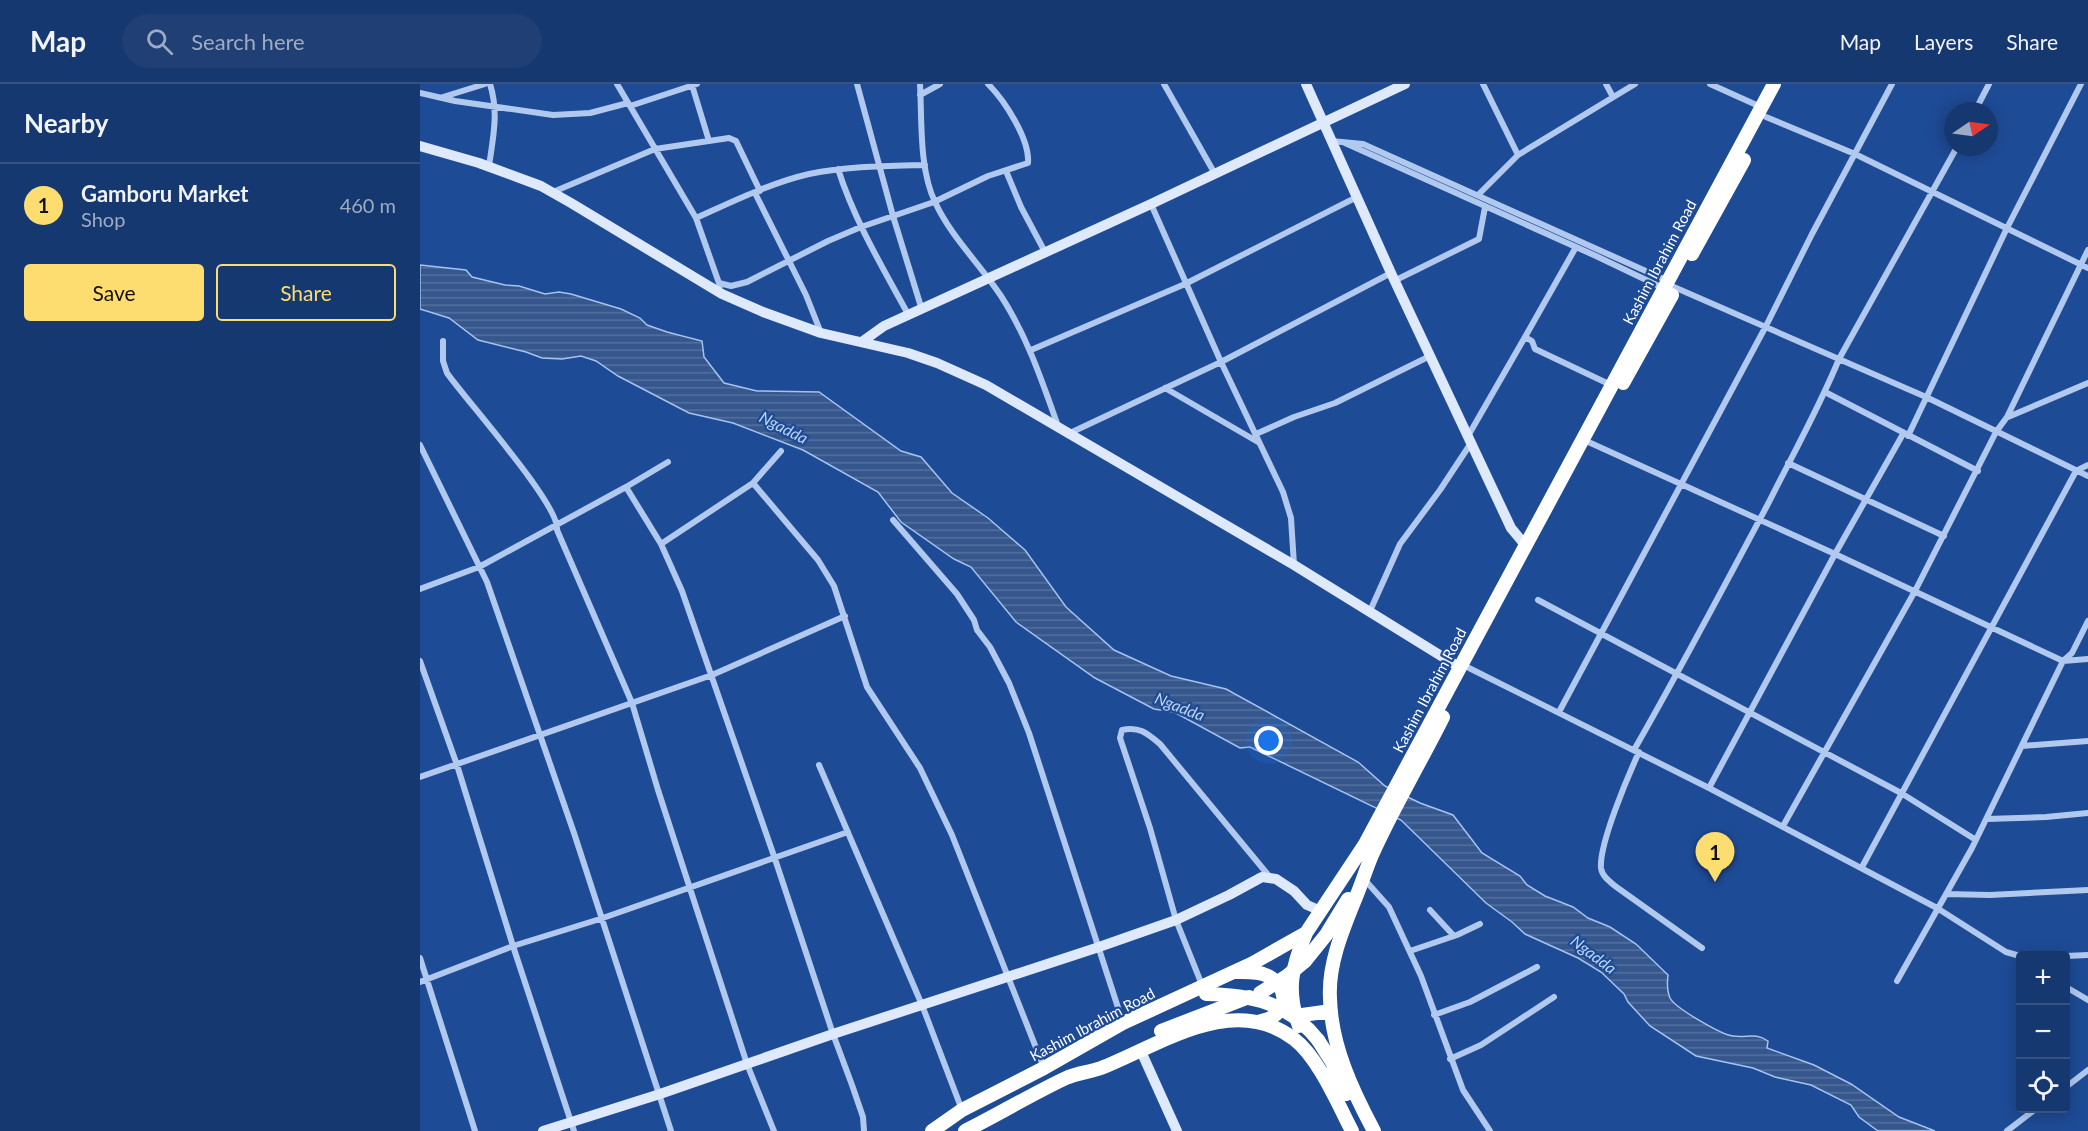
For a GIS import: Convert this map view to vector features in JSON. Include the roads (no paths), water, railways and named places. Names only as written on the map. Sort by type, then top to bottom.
[{"type":"highway","name":"Kashim Ibrahim Road","points":[[1764,112],[1774,84]]},
{"type":"highway","name":"Kashim Ibrahim Road","points":[[1464,667],[1669,285],[1764,112],[1784,84]]},
{"type":"highway","name":"Kashim Ibrahim Road","points":[[933,1131],[962,1110],[1044,1068],[1123,1023],[1204,990],[1231,972],[1254,963],[1306,933],[1371,849],[1526,546],[1587,441],[1611,386],[1669,285]]},
{"type":"highway","name":"Kashim Ibrahim Road","points":[[1371,849],[1364,878],[1334,961],[1330,988],[1332,1027],[1339,1052],[1374,1131]]},
{"type":"highway","points":[[965,1131],[1124,1047],[1201,1014],[1260,993],[1287,976],[1305,961],[1326,935],[1371,849]]},
{"type":"highway","points":[[1306,933],[1295,960],[1290,987],[1295,1016],[1311,1056],[1352,1131]]},
{"type":"highway","points":[[1068,1078],[1101,1068],[1176,1034],[1214,1023],[1258,1022],[1271,1018],[1278,1012],[1283,1003],[1283,992],[1280,985],[1269,976],[1231,972]]},
{"type":"highway","points":[[933,1131],[1049,1076],[1174,1004],[1204,990],[1259,1000],[1294,1017],[1309,1028],[1332,1062],[1363,1131]]},
{"type":"highway","points":[[1295,1016],[1331,1011]]},
{"type":"highway","points":[[1258,1022],[1284,1032],[1311,1056]]},
{"type":"street","points":[[441,98],[485,84]]},
{"type":"street","points":[[489,166],[495,131],[496,107],[490,84]]},
{"type":"street","points":[[617,84],[696,218],[721,289]]},
{"type":"street","points":[[857,84],[893,216],[922,310]]},
{"type":"street","points":[[920,84],[925,165],[934,202],[955,235],[1003,298],[1031,350],[1058,426]]},
{"type":"street","points":[[920,95],[940,84]]},
{"type":"street","points":[[721,289],[747,282],[861,227],[934,202],[988,176],[1028,163],[1015,123],[996,92],[988,84]]},
{"type":"street","points":[[1164,84],[1215,174]]},
{"type":"street","points":[[1306,84],[1323,122],[1337,141],[1357,197],[1392,277],[1511,528],[1526,546]]},
{"type":"street","points":[[863,341],[884,326],[1151,204],[1405,84]]},
{"type":"street","points":[[1483,84],[1518,155]]},
{"type":"street","points":[[1606,84],[1613,97]]},
{"type":"street","points":[[1478,195],[1518,155],[1635,84]]},
{"type":"street","points":[[1710,84],[2088,268]]},
{"type":"street","points":[[1559,712],[1766,326],[1892,84]]},
{"type":"street","points":[[1980,102],[1989,84]]},
{"type":"street","points":[[1709,788],[1835,554],[1926,398],[2007,228],[2081,84]]},
{"type":"street","points":[[420,93],[496,107],[574,115],[629,104],[694,85],[709,141]]},
{"type":"street","points":[[553,192],[655,149],[729,138],[735,141],[821,333]]},
{"type":"street","points":[[1337,141],[1364,144],[1581,240],[1669,285]]},
{"type":"street","points":[[1337,141],[1576,247],[1766,326],[1926,398],[2088,476]]},
{"type":"street","points":[[420,146],[513,174],[553,192],[721,289],[793,324],[821,333],[908,353],[986,385],[1464,667],[1637,751],[1862,867],[1938,908],[2006,952],[2016,955]]},
{"type":"street","points":[[1702,948],[1605,878],[1601,869],[1606,840],[1637,751],[1760,519],[1825,392],[1839,359],[1952,156]]},
{"type":"street","points":[[696,218],[758,192],[807,175],[880,165],[925,165]]},
{"type":"street","points":[[838,170],[861,227],[909,316]]},
{"type":"street","points":[[1006,171],[1021,207],[1045,252]]},
{"type":"street","points":[[1031,350],[1185,284],[1357,197]]},
{"type":"street","points":[[1151,204],[1185,284],[1283,492],[1291,517],[1294,565]]},
{"type":"street","points":[[1070,433],[1221,362],[1392,277],[1479,239],[1485,207]]},
{"type":"street","points":[[1370,611],[1401,544],[1440,490],[1576,247]]},
{"type":"street","points":[[1783,826],[1916,591],[1996,432],[2007,417],[2088,250]]},
{"type":"street","points":[[1525,337],[1532,341],[1535,348],[1611,386]]},
{"type":"street","points":[[443,341],[443,361],[447,373],[526,472],[545,499],[558,524],[557,530],[632,703],[747,1064],[774,1131]]},
{"type":"street","points":[[1256,434],[1294,417],[1335,403],[1430,356]]},
{"type":"street","points":[[2007,417],[2088,383]]},
{"type":"street","points":[[1165,388],[1260,444]]},
{"type":"street","points":[[1825,392],[1978,471]]},
{"type":"street","points":[[1587,441],[1916,591],[2063,661],[2088,659]]},
{"type":"street","points":[[420,445],[487,582],[574,832],[600,919],[671,1131]]},
{"type":"street","points":[[662,544],[753,483],[781,451]]},
{"type":"street","points":[[420,589],[479,567],[668,462]]},
{"type":"street","points":[[1788,463],[1944,536]]},
{"type":"street","points":[[1862,867],[2076,471],[2088,465]]},
{"type":"street","points":[[753,483],[818,560],[834,586],[867,687],[925,778],[952,835],[1044,1068]]},
{"type":"street","points":[[626,487],[662,544],[682,591],[852,1085],[866,1128],[864,1131]]},
{"type":"street","points":[[892,520],[957,594],[1009,683],[1029,733],[1123,1023]]},
{"type":"street","points":[[1538,600],[1901,793],[1976,840]]},
{"type":"street","points":[[420,777],[712,675],[845,616]]},
{"type":"street","points":[[1897,981],[1976,840],[2063,661],[2072,653],[2088,621]]},
{"type":"street","points":[[420,661],[457,765],[513,946],[573,1126]]},
{"type":"street","points":[[1204,990],[1176,920],[1150,828],[1120,738],[1122,730],[1131,728],[1144,730],[1160,744],[1269,877]]},
{"type":"street","points":[[2022,746],[2088,741]]},
{"type":"street","points":[[819,765],[922,1005],[962,1110]]},
{"type":"street","points":[[1987,819],[2088,813]]},
{"type":"street","points":[[420,982],[513,946],[600,919],[848,832]]},
{"type":"street","points":[[543,1131],[573,1126],[833,1034],[1176,920],[1262,877],[1276,879],[1294,891],[1307,906],[1322,911]]},
{"type":"street","points":[[1364,878],[1389,907],[1421,976],[1463,1090],[1490,1131]]},
{"type":"street","points":[[1946,894],[1990,895],[2088,890]]},
{"type":"street","points":[[1430,910],[1454,936]]},
{"type":"street","points":[[1410,951],[1454,936],[1480,924]]},
{"type":"street","points":[[2070,956],[2088,955]]},
{"type":"street","points":[[420,958],[475,1131]]},
{"type":"street","points":[[1434,1015],[1470,1002],[1537,967]]},
{"type":"street","points":[[2070,989],[2088,1000]]},
{"type":"street","points":[[1450,1059],[1481,1045],[1554,997]]},
{"type":"street","points":[[1140,1049],[1177,1131]]},
{"type":"street","points":[[2070,1084],[2088,1070]]},
{"type":"street","points":[[2007,1131],[2030,1113]]},
{"type":"water","name":"Ngadda","points":[[420,265],[466,270],[472,277],[519,286],[545,294],[559,292],[571,294],[621,309],[640,318],[647,325],[702,341],[704,357],[724,383],[757,391],[819,392],[901,451],[921,457],[952,493],[988,518],[1025,550],[1066,607],[1114,650],[1171,676],[1226,689],[1358,762],[1385,786],[1420,803],[1453,815],[1482,853],[1520,876],[1527,885],[1545,896],[1573,907],[1588,918],[1610,927],[1636,944],[1668,975],[1670,998],[1689,1014],[1733,1036],[1763,1038],[1768,1041],[1767,1048],[1814,1065],[1851,1084],[1899,1117],[1935,1131],[1878,1131],[1859,1117],[1851,1105],[1811,1085],[1775,1077],[1753,1068],[1696,1056],[1650,1026],[1628,1002],[1624,994],[1601,972],[1578,958],[1525,934],[1486,903],[1401,820],[1250,747],[1240,748],[1174,712],[1154,709],[1095,678],[1016,622],[971,567],[954,559],[901,522],[878,492],[803,450],[733,423],[689,413],[618,376],[596,361],[581,356],[562,359],[542,358],[478,340],[449,318],[420,309]]},
{"type":"place","name":"Gamboru Market","points":[[1715,882]]}]
